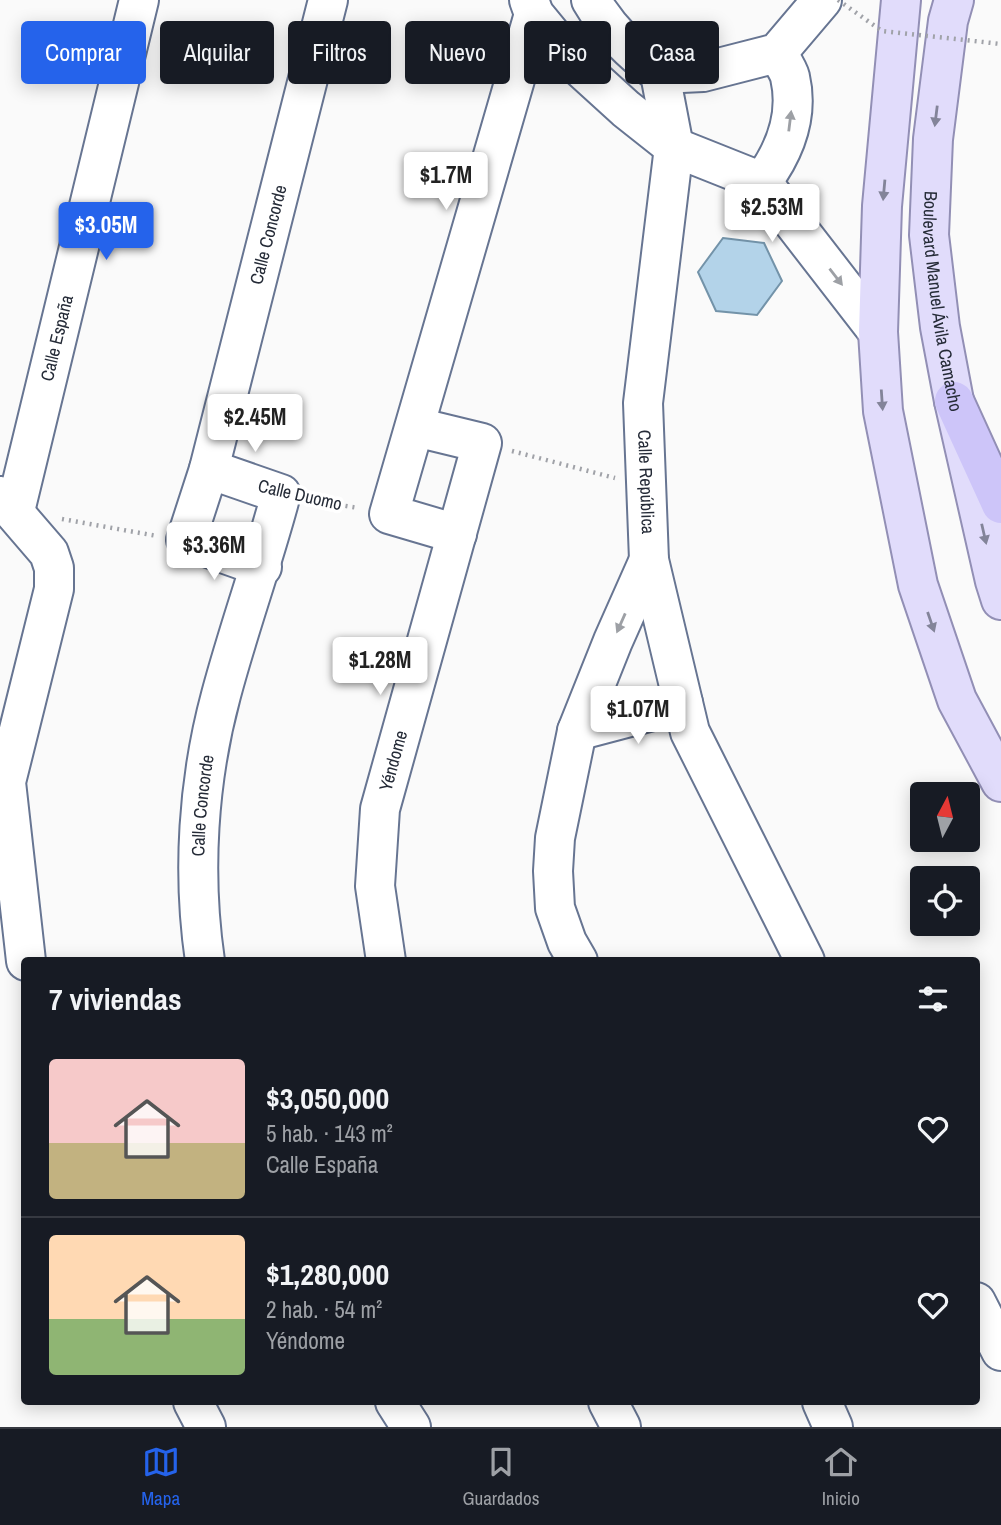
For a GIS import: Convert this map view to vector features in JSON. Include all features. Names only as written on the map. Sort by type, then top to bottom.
[{"type":"highway","points":[[954,401],[1001,504]]},
{"type":"main road","points":[[901,0],[882,206],[878,332],[883,411],[918,585],[957,700],[1001,782]]},
{"type":"main road","name":"Boulevard Manuel Ávila Camacho","points":[[954,0],[948,21],[933,139],[929,234],[940,327],[954,401],[1001,600]]},
{"type":"street","name":"Calle España","points":[[7,504],[139,0]]},
{"type":"street","name":"Calle Concorde","points":[[209,469],[328,0]]},
{"type":"street","points":[[591,0],[601,18],[625,46]]},
{"type":"street","points":[[719,68],[777,53],[822,0]]},
{"type":"street","points":[[532,7],[571,59],[625,109],[674,146],[762,182],[878,332]]},
{"type":"street","points":[[457,534],[389,514],[416,427],[532,7]]},
{"type":"street","points":[[762,182],[777,162],[792,120],[790,76],[777,53]]},
{"type":"street","name":"Calle República","points":[[662,84],[674,146],[643,403],[649,560],[690,732],[803,957]]},
{"type":"street","points":[[416,427],[482,443]]},
{"type":"street","name":"Yéndome","points":[[385,957],[375,886],[380,809],[482,443]]},
{"type":"street","points":[[209,469],[186,540],[262,567]]},
{"type":"street","name":"Calle Duomo","points":[[209,469],[281,494]]},
{"type":"street","name":"Calle Concorde","points":[[204,957],[200,924],[199,842],[206,767],[221,695],[262,567],[281,494]]},
{"type":"street","points":[[7,504],[49,554],[54,568],[54,589],[3,778],[25,957]]},
{"type":"street","points":[[576,957],[567,942],[555,908],[555,838],[577,731],[612,641],[649,560]]},
{"type":"street","points":[[577,731],[683,703]]},
{"type":"street","points":[[980,1310],[1001,1350]]},
{"type":"street","points":[[195,1405],[206,1427]]},
{"type":"street","points":[[397,1405],[411,1427]]},
{"type":"street","points":[[610,1405],[621,1427]]},
{"type":"street","points":[[823,1405],[833,1427]]},
{"type":"path","points":[[838,0],[882,31],[1001,44]]},
{"type":"path","points":[[482,443],[646,487]]},
{"type":"path","name":"Calle Duomo","points":[[281,494],[389,514]]},
{"type":"path","points":[[7,504],[186,540]]},
{"type":"building","points":[[723,238],[764,243],[782,281],[757,315],[716,311],[698,272]]}]
